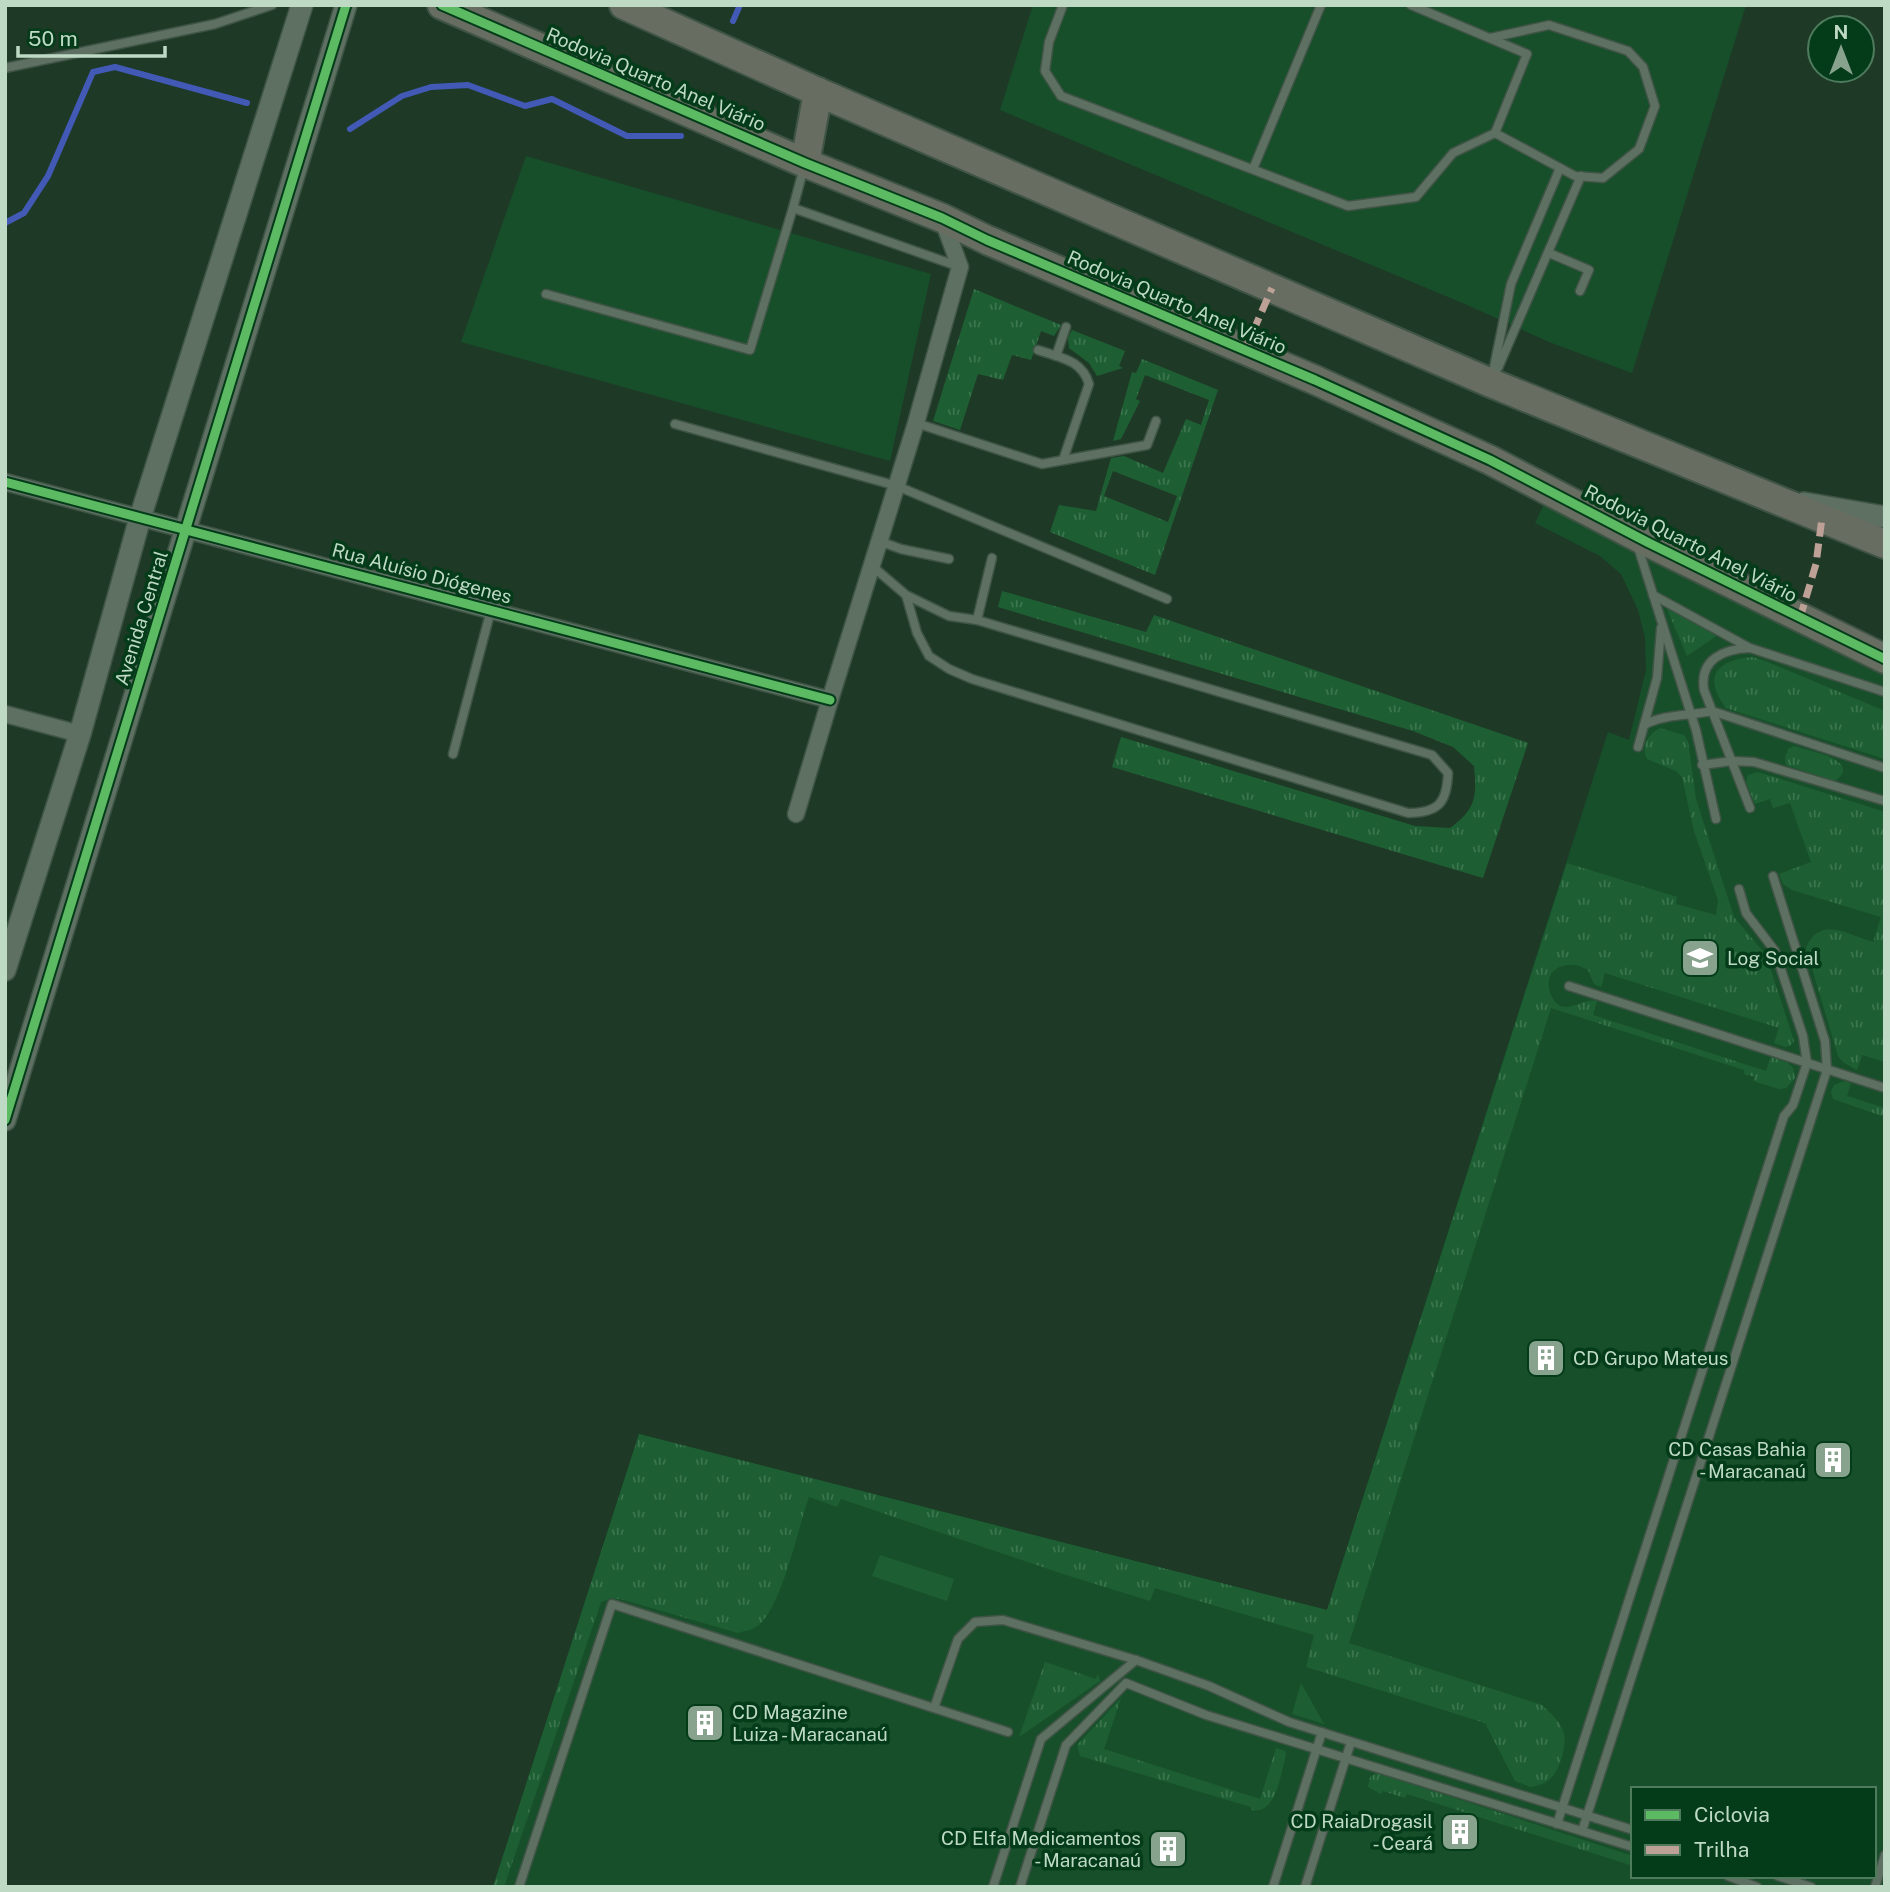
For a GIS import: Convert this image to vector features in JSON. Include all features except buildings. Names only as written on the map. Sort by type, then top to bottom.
[{"type":"highway","name":"Rodovia Quarto Anel Viário","points":[[442,5],[1315,380],[1490,460],[1634,535],[1885,659]]},
{"type":"highway","points":[[624,5],[818,92],[1491,383],[1885,544]]},
{"type":"highway","points":[[805,163],[818,92]]},
{"type":"street","name":"Avenida Central","points":[[6,967],[80,734],[140,518],[302,5]]},
{"type":"street","name":"Avenida Central","points":[[5,1120],[346,5]]},
{"type":"street","points":[[796,814],[916,424],[960,267],[942,218]]},
{"type":"street","name":"Rua Aluísio Diógenes","points":[[5,482],[830,700]]},
{"type":"street","points":[[1773,499],[1885,517]]},
{"type":"street","points":[[5,713],[80,734]]},
{"type":"lane","points":[[5,68],[215,24],[272,5]]},
{"type":"lane","points":[[1063,5],[1049,42],[1045,71],[1061,96],[1349,206],[1416,197],[1453,153],[1495,133],[1527,54],[1411,5]]},
{"type":"lane","points":[[1252,169],[1321,5]]},
{"type":"lane","points":[[1489,38],[1549,25],[1628,51],[1643,67],[1655,106],[1639,149],[1603,178],[1575,176],[1495,133]]},
{"type":"lane","points":[[546,294],[750,350],[805,163]]},
{"type":"lane","points":[[1491,383],[1511,284],[1560,168]]},
{"type":"lane","points":[[1491,383],[1581,176]]},
{"type":"lane","points":[[793,208],[960,267]]},
{"type":"lane","points":[[1549,253],[1589,270],[1580,291]]},
{"type":"lane","points":[[1056,356],[1066,327]]},
{"type":"lane","points":[[1038,350],[1076,363],[1086,373],[1090,384],[1063,460]]},
{"type":"lane","points":[[916,424],[1042,464],[1147,445],[1156,421]]},
{"type":"lane","points":[[675,424],[897,486],[1167,599]]},
{"type":"lane","points":[[1634,535],[1691,716],[1716,819]]},
{"type":"lane","points":[[879,541],[901,549],[949,559]]},
{"type":"lane","points":[[977,620],[992,558]]},
{"type":"lane","points":[[872,566],[906,595],[949,616],[977,620],[1432,755],[1448,773],[1447,788],[1441,803],[1426,813],[1408,813],[972,679],[929,656],[917,633],[906,595]]},
{"type":"lane","points":[[1653,595],[1750,648],[1885,692]]},
{"type":"lane","points":[[453,754],[491,610]]},
{"type":"lane","points":[[1638,747],[1661,654],[1661,622]]},
{"type":"lane","points":[[1750,648],[1719,654],[1704,671],[1704,690],[1750,808]]},
{"type":"lane","points":[[1644,725],[1653,720],[1712,711],[1885,768]]},
{"type":"lane","points":[[1702,765],[1732,761],[1754,762],[1885,801]]},
{"type":"lane","points":[[1582,1831],[1827,1070],[1825,1041],[1773,876]]},
{"type":"lane","points":[[1557,1824],[1784,1116],[1793,1105],[1807,1063],[1803,1036],[1775,951],[1746,913],[1739,889]]},
{"type":"lane","points":[[1569,986],[1885,1088]]},
{"type":"lane","points":[[519,1887],[612,1604],[1008,1732]]},
{"type":"lane","points":[[934,1708],[958,1639],[975,1622],[1003,1620],[1136,1660],[1209,1686],[1289,1722],[1631,1829]]},
{"type":"lane","points":[[993,1887],[1041,1739],[1136,1660]]},
{"type":"lane","points":[[1020,1887],[1066,1745],[1126,1683],[1206,1715],[1631,1846]]},
{"type":"lane","points":[[1273,1887],[1322,1732]]},
{"type":"lane","points":[[1305,1887],[1351,1742]]},
{"type":"lane","points":[[1875,1887],[1885,1855]]},
{"type":"lane","points":[[1733,1878],[1757,1887]]},
{"type":"lane","points":[[1784,1878],[1811,1887]]},
{"type":"shaded area","points":[[1033,5],[1746,5],[1632,373],[1549,342],[1465,304],[1000,110]]},
{"type":"shaded area","points":[[526,156],[931,274],[890,461],[461,342]]},
{"type":"shaded area","points":[[1544,504],[1885,661],[1885,1887],[493,1887],[639,1434],[1327,1610],[1608,732],[1629,740],[1646,670],[1645,638],[1638,610],[1621,574],[1600,556],[1535,523]]},
{"type":"green space","points":[[974,289],[1061,325],[1054,336],[1041,331],[1031,360],[1012,355],[1003,380],[978,374],[960,430],[933,421]]},
{"type":"green space","points":[[1072,330],[1125,351],[1119,366],[1123,368],[1097,376],[1089,363],[1069,348],[1068,338]]},
{"type":"green space","points":[[1142,359],[1218,390],[1155,575],[1050,532],[1059,505],[1096,511],[1111,458],[1124,456],[1163,473],[1186,419],[1201,425],[1209,400],[1145,375],[1136,399],[1140,401],[1121,439],[1113,441],[1132,372],[1136,373]],"holes":[[[1113,471],[1177,496],[1168,522],[1104,496]]]},
{"type":"green space","points":[[1002,591],[1146,632],[1154,615],[1528,743],[1483,878],[1112,767],[1121,737],[1415,826],[1450,828],[1465,815],[1475,794],[1474,766],[1453,747],[1413,731],[998,607]]},
{"type":"green space","points":[[1667,609],[1718,635],[1687,656]]},
{"type":"green space","points":[[1753,657],[1885,711],[1885,759],[1726,708],[1715,687],[1717,672],[1730,662]]},
{"type":"green space","points":[[1660,728],[1684,735],[1688,742],[1696,799],[1734,917],[1766,955],[1794,1041],[1786,1047],[1774,1043],[1779,1028],[1605,973],[1601,987],[1594,984],[1588,970],[1581,966],[1566,965],[1554,971],[1550,976],[1550,992],[1559,1006],[1597,1001],[1593,1015],[1766,1071],[1771,1057],[1788,1063],[1793,1068],[1795,1078],[1786,1088],[1779,1089],[1753,1081],[1755,1077],[1744,1074],[1744,1070],[1551,1008],[1349,1643],[1542,1705],[1562,1727],[1565,1742],[1557,1769],[1551,1778],[1531,1787],[1515,1781],[1485,1723],[1306,1667],[1314,1635],[1155,1588],[1150,1601],[841,1499],[837,1507],[809,1497],[780,1588],[764,1620],[752,1629],[738,1633],[624,1600],[612,1598],[601,1602],[504,1887],[493,1887],[639,1434],[1327,1610],[1567,863],[1677,897],[1676,904],[1716,915],[1718,900],[1694,831],[1682,777],[1676,771],[1647,759],[1645,754],[1647,741]]},
{"type":"green space","points":[[1794,746],[1838,762],[1843,767],[1842,774],[1835,781],[1786,765],[1788,749]]},
{"type":"green space","points":[[1758,772],[1885,812],[1885,1062],[1862,1055],[1857,1070],[1838,1056],[1806,948],[1818,932],[1826,930],[1844,932],[1873,942],[1881,917],[1792,890],[1783,884],[1779,874],[1811,862],[1790,803],[1773,808],[1770,799],[1755,804],[1746,782],[1748,775]]},
{"type":"green space","points":[[1844,1081],[1851,1083],[1847,1096],[1885,1108],[1885,1117],[1833,1099],[1831,1092],[1834,1085]]},
{"type":"green space","points":[[880,1555],[954,1579],[947,1601],[872,1576]]},
{"type":"green space","points":[[1045,1662],[1096,1679],[1098,1674],[1100,1681],[1019,1737]]},
{"type":"green space","points":[[1301,1683],[1324,1724],[1292,1714]]},
{"type":"green space","points":[[1121,1698],[1104,1749],[1260,1799],[1276,1748],[1285,1751],[1286,1755],[1272,1800],[1260,1810],[1251,1810],[1251,1807],[1080,1756],[1077,1745]]},
{"type":"green space","points":[[1377,1773],[1631,1855],[1631,1865],[1407,1794],[1405,1798],[1383,1791],[1381,1794],[1368,1787],[1370,1777]]},
{"type":"waterway","points":[[733,21],[740,5]]},
{"type":"waterway","points":[[5,223],[24,213],[48,176],[93,72],[115,67],[247,103]]},
{"type":"waterway","points":[[350,129],[402,96],[431,87],[468,85],[525,106],[552,99],[627,136],[681,136]]},
{"type":"marked path","points":[[1245,350],[1272,288]]},
{"type":"marked path","points":[[1800,618],[1816,564],[1822,518]]},
{"type":"cycle path","points":[[5,1120],[346,5]]},
{"type":"cycle path","points":[[442,5],[1315,380],[1490,460],[1649,543],[1885,659]]},
{"type":"cycle path","points":[[5,482],[830,700]]},
{"type":"place","name":"Log Social","points":[[1700,958]]},
{"type":"place","name":"CD Grupo Mateus","points":[[1546,1358]]},
{"type":"place","name":"CD Casas Bahia - Maracanaú","points":[[1833,1460]]},
{"type":"place","name":"CD Magazine Luiza - Maracanaú","points":[[705,1723]]},
{"type":"place","name":"CD RaiaDrogasil - Ceará","points":[[1460,1832]]},
{"type":"place","name":"CD Elfa Medicamentos - Maracanaú","points":[[1168,1849]]}]
